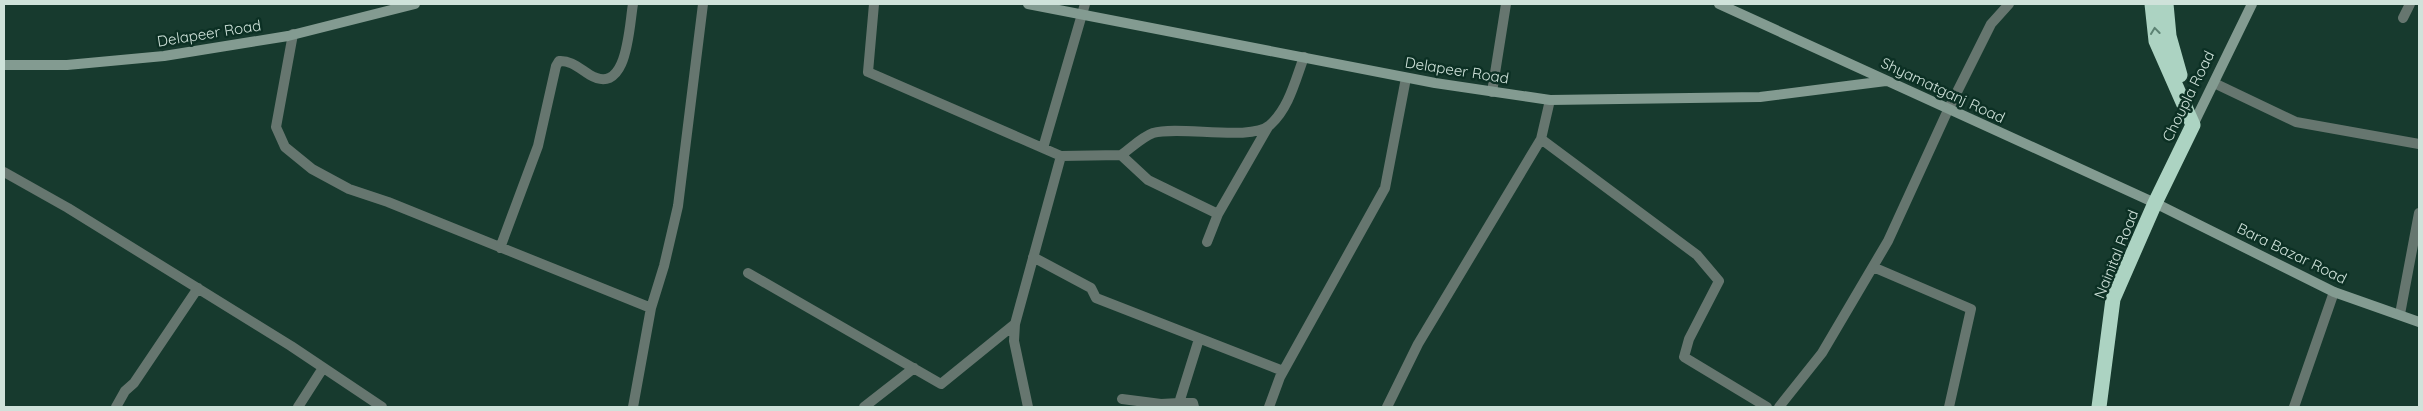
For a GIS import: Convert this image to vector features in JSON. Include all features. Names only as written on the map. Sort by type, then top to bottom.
[{"type":"highway","points":[[2152,4],[2156,41],[2193,125]]},
{"type":"highway","points":[[2166,4],[2169,36],[2193,125]]},
{"type":"highway","name":"Choupla Road","points":[[2155,203],[2193,125]]},
{"type":"highway","name":"Nainital Road","points":[[2099,407],[2113,299],[2155,203]]},
{"type":"street","name":"Delapeer Road","points":[[4,65],[67,65],[164,56],[293,34],[383,8],[415,4]]},
{"type":"street","points":[[500,248],[538,146],[556,66],[559,61],[566,60],[593,77],[605,80],[614,77],[622,65],[634,4]]},
{"type":"street","points":[[633,407],[651,308],[664,266],[678,206],[702,4]]},
{"type":"street","points":[[874,4],[868,72],[1061,156],[1121,154],[1153,133],[1192,131],[1241,133],[1268,127]]},
{"type":"street","name":"Delapeer Road","points":[[1028,4],[1084,9],[1304,58],[1406,78],[1550,100],[1760,97],[1886,81]]},
{"type":"street","points":[[1492,92],[1506,4]]},
{"type":"street","name":"Shyamatganj Road","points":[[1719,4],[2155,203]]},
{"type":"street","points":[[1779,407],[1822,353],[1888,241],[1948,110],[1991,24],[2009,4]]},
{"type":"street","name":"Choupla Road","points":[[2193,125],[2252,4]]},
{"type":"street","points":[[2403,18],[2410,4]]},
{"type":"street","points":[[1042,148],[1084,9]]},
{"type":"street","points":[[293,34],[276,127],[285,147],[312,169],[349,189],[388,202],[651,308]]},
{"type":"street","points":[[1207,242],[1218,214],[1268,127],[1286,104],[1304,58]]},
{"type":"street","points":[[1269,407],[1283,371],[1384,188],[1406,78]]},
{"type":"street","points":[[2214,83],[2296,122],[2419,144]]},
{"type":"street","points":[[1387,407],[1418,344],[1542,139],[1550,100]]},
{"type":"street","points":[[1542,139],[1697,255],[1719,281],[1689,339],[1684,357],[1767,407]]},
{"type":"street","points":[[1121,154],[1148,180],[1218,214]]},
{"type":"street","points":[[1028,407],[1014,341],[1015,324],[1061,156]]},
{"type":"street","points":[[4,172],[68,208],[198,288],[382,407]]},
{"type":"street","name":"Bara Bazar Road","points":[[2155,203],[2334,292],[2419,322]]},
{"type":"street","points":[[2400,314],[2419,213]]},
{"type":"street","points":[[1033,257],[1091,288],[1096,298],[1283,371]]},
{"type":"street","points":[[1873,267],[1971,310],[1949,407]]},
{"type":"street","points":[[748,273],[941,384],[1015,324]]},
{"type":"street","points":[[116,407],[125,390],[134,383],[198,288]]},
{"type":"street","points":[[2294,407],[2334,292]]},
{"type":"street","points":[[1179,403],[1199,339]]},
{"type":"street","points":[[298,407],[323,368]]},
{"type":"street","points":[[864,407],[914,368]]},
{"type":"street","points":[[1122,399],[1161,404],[1193,403],[1194,407]]}]
